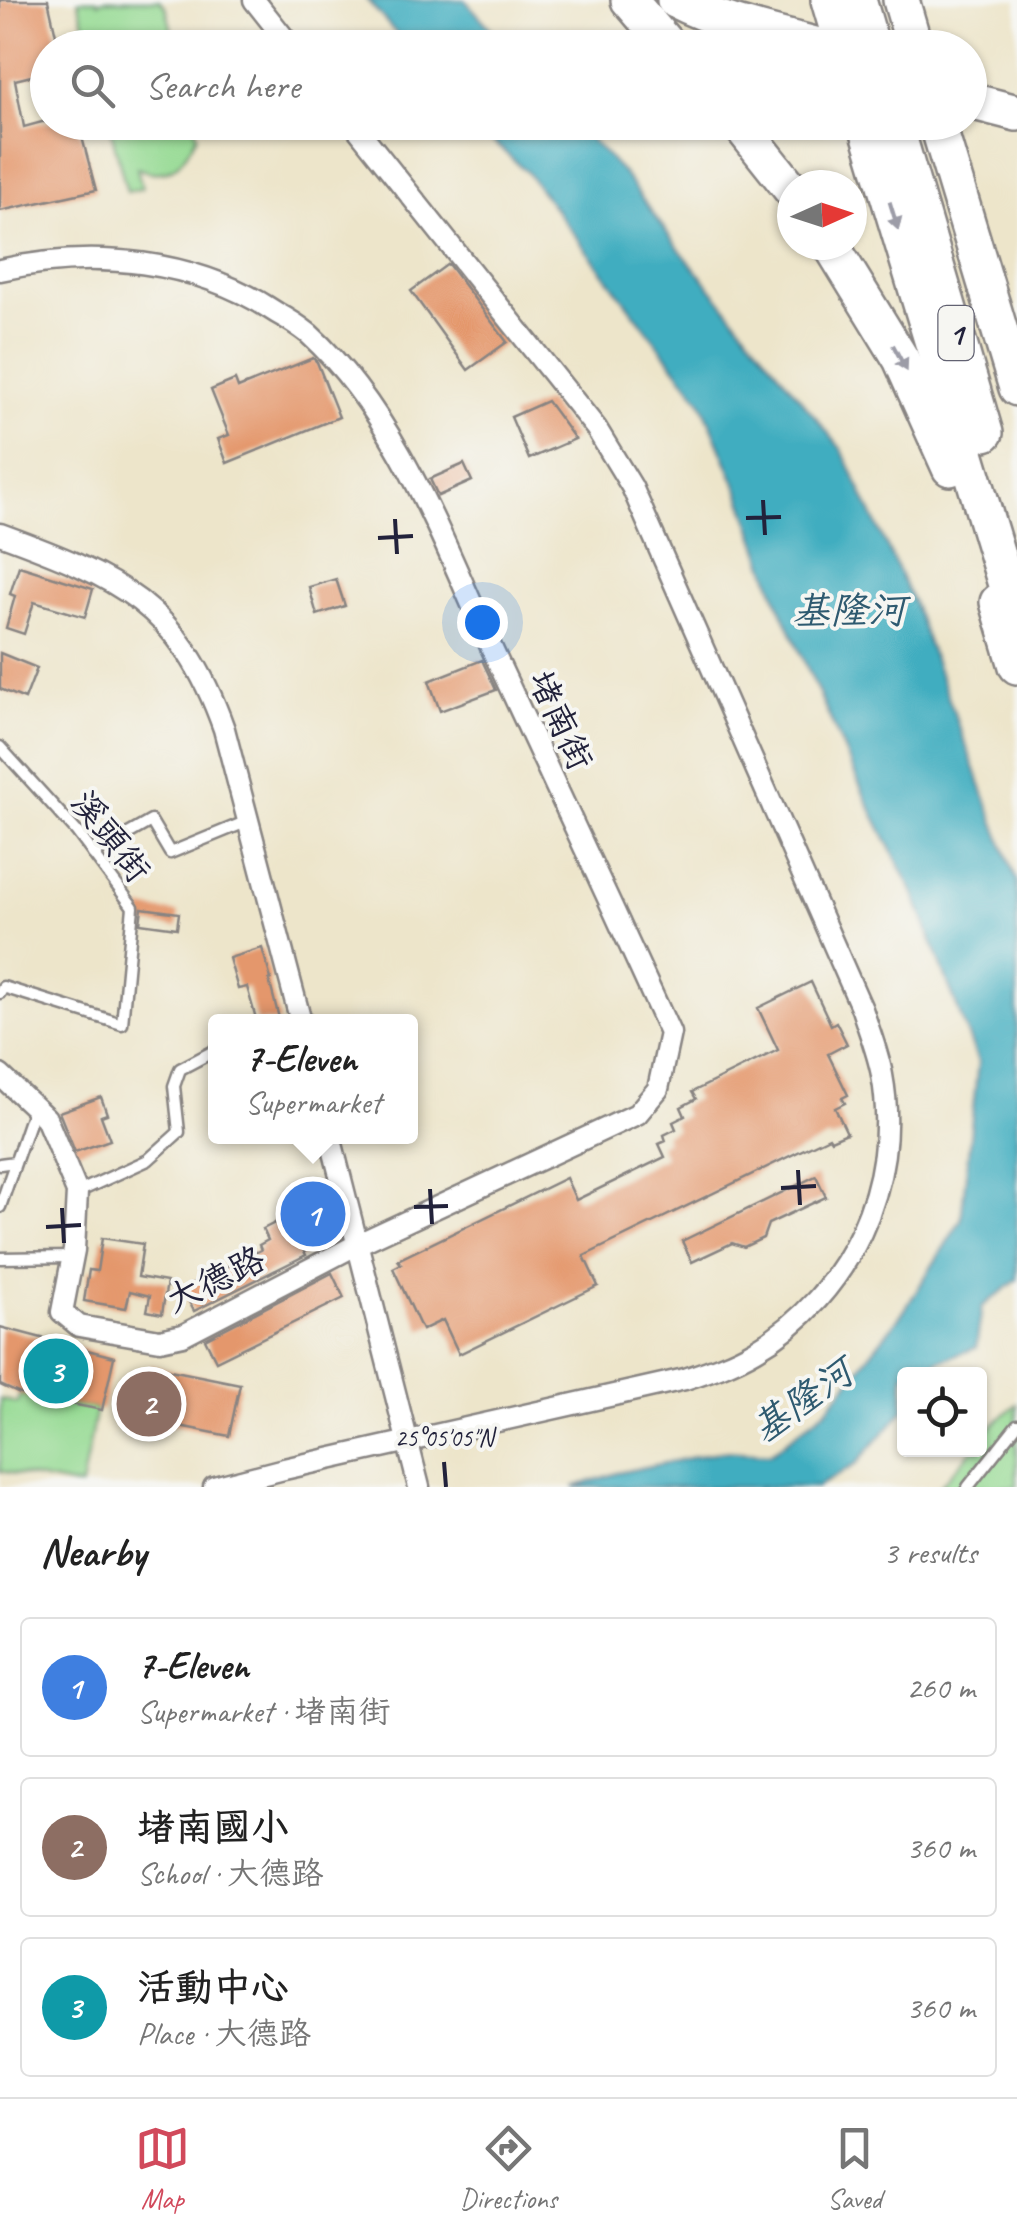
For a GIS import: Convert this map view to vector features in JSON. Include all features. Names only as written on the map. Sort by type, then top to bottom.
[{"type":"highway","points":[[628,0],[654,30]]},
{"type":"highway","points":[[646,0],[703,30]]},
{"type":"highway","points":[[675,0],[722,20],[759,30]]},
{"type":"highway","points":[[829,0],[838,30]]},
{"type":"highway","points":[[858,0],[867,30]]},
{"type":"highway","points":[[901,0],[910,30]]},
{"type":"highway","points":[[987,94],[1017,95]]},
{"type":"highway","points":[[987,100],[1017,113]]},
{"type":"highway","points":[[752,140],[777,171]]},
{"type":"highway","points":[[871,140],[1017,621]]},
{"type":"highway","name":"1","points":[[899,140],[1017,543]]},
{"type":"highway","name":"1","points":[[942,140],[1017,388]]},
{"type":"highway","points":[[950,165],[980,216],[1017,325]]},
{"type":"highway","points":[[840,260],[901,358],[938,438],[980,542],[1017,666]]},
{"type":"street","points":[[254,0],[278,30]]},
{"type":"street","points":[[214,1487],[284,1468],[408,1447],[724,1366],[780,1332],[824,1293],[859,1239],[872,1210],[885,1144],[882,1074],[862,1009],[632,488],[596,428],[366,140]]},
{"type":"street","name":"堵南街","points":[[0,270],[39,261],[108,260],[153,264],[223,282],[306,332],[346,372],[384,425],[428,510],[670,1033],[658,1089],[637,1114],[358,1244]]},
{"type":"street","points":[[0,534],[90,570],[142,601],[170,627],[190,655],[211,692],[224,728],[299,1014]]},
{"type":"street","name":"大德路","points":[[0,1075],[46,1118],[77,1192],[72,1257],[62,1312],[79,1326],[160,1340],[184,1334],[358,1244]]},
{"type":"street","points":[[332,1144],[419,1487]]},
{"type":"lane","name":"溪頭街","points":[[0,993],[3,988],[122,1024],[133,907],[77,832],[1,751]]},
{"type":"lane","points":[[94,854],[151,821],[170,852],[249,821]]},
{"type":"lane","points":[[77,1192],[148,1160],[180,1132],[174,1086],[180,1069],[208,1054]]},
{"type":"lane","points":[[0,1207],[34,1107]]},
{"type":"lane","points":[[0,1164],[15,1162]]},
{"type":"lane","points":[[0,1258],[72,1257]]},
{"type":"lane","points":[[968,1487],[1017,1425]]},
{"type":"green space","points":[[78,0],[159,0],[166,7],[172,30],[86,30]]},
{"type":"green space","points":[[113,140],[194,140],[181,161],[167,171],[137,168],[142,188],[127,192]]},
{"type":"green space","points":[[20,1394],[96,1409],[81,1487],[0,1471],[0,1399],[17,1403]]},
{"type":"green space","points":[[1017,1404],[1017,1487],[939,1487],[966,1457],[987,1457],[987,1433]]},
{"type":"water","points":[[367,0],[465,0],[492,30],[393,30]]},
{"type":"water","name":"基隆河","points":[[491,140],[591,140],[623,173],[676,245],[842,450],[913,603],[1017,882],[1017,1280],[982,1307],[976,1348],[937,1361],[933,1367],[897,1367],[897,1418],[855,1465],[817,1487],[574,1487],[617,1473],[723,1451],[770,1454],[827,1409],[904,1311],[961,1220],[978,1062],[914,894],[867,801],[779,605],[739,491],[701,401],[526,171]]},
{"type":"building","points":[[0,0],[48,0],[55,30],[30,30],[30,76],[15,80],[24,127],[30,125],[30,140],[83,140],[96,190],[0,211]]},
{"type":"building","points":[[448,264],[507,342],[468,370],[411,291]]},
{"type":"building","points":[[313,358],[339,417],[227,463],[218,439],[229,435],[211,390],[235,380],[238,388]]},
{"type":"building","points":[[547,401],[575,439],[529,459],[511,417]]},
{"type":"building","points":[[464,464],[472,481],[438,496],[430,479]]},
{"type":"building","points":[[19,566],[93,589],[85,617],[34,602],[24,634],[6,628],[15,596],[10,594]]},
{"type":"building","points":[[336,579],[345,606],[317,615],[309,587]]},
{"type":"building","points":[[0,653],[37,668],[25,699],[0,689]]},
{"type":"building","points":[[482,660],[496,690],[440,711],[429,681]]},
{"type":"building","points":[[142,908],[179,913],[177,928],[140,923]]},
{"type":"building","points":[[262,948],[278,1014],[255,1014],[247,987],[238,989],[229,958]]},
{"type":"building","points":[[811,982],[831,1025],[836,1022],[847,1044],[828,1054],[848,1095],[842,1098],[845,1103],[835,1108],[847,1133],[831,1140],[829,1137],[584,1256],[598,1286],[459,1354],[443,1320],[422,1330],[393,1268],[401,1264],[398,1260],[566,1178],[576,1200],[665,1157],[659,1144],[666,1141],[664,1135],[676,1129],[673,1122],[685,1116],[681,1107],[696,1099],[692,1092],[778,1050],[758,1008]]},
{"type":"building","points":[[101,1097],[107,1114],[101,1116],[110,1140],[75,1152],[59,1112]]},
{"type":"building","points":[[816,1176],[826,1197],[768,1224],[763,1238],[744,1247],[732,1243],[692,1262],[682,1241]]},
{"type":"building","points":[[287,1217],[306,1255],[194,1311],[182,1288],[261,1250],[259,1245],[268,1240],[263,1229]]},
{"type":"building","points":[[102,1238],[143,1244],[138,1277],[167,1282],[162,1314],[147,1311],[150,1296],[130,1291],[126,1308],[84,1301],[89,1270],[97,1271]]},
{"type":"building","points":[[332,1273],[344,1298],[216,1361],[205,1339]]},
{"type":"building","points":[[0,1327],[114,1357],[102,1410],[20,1394],[0,1385]]},
{"type":"building","points":[[150,1366],[240,1384],[229,1436],[150,1420],[151,1414],[141,1412],[143,1403],[130,1400],[134,1380],[147,1382]]},
{"type":"place","name":"7-Eleven","points":[[313,1214]]},
{"type":"place","name":"活動中心","points":[[56,1371]]},
{"type":"place","name":"堵南國小","points":[[149,1404]]}]
